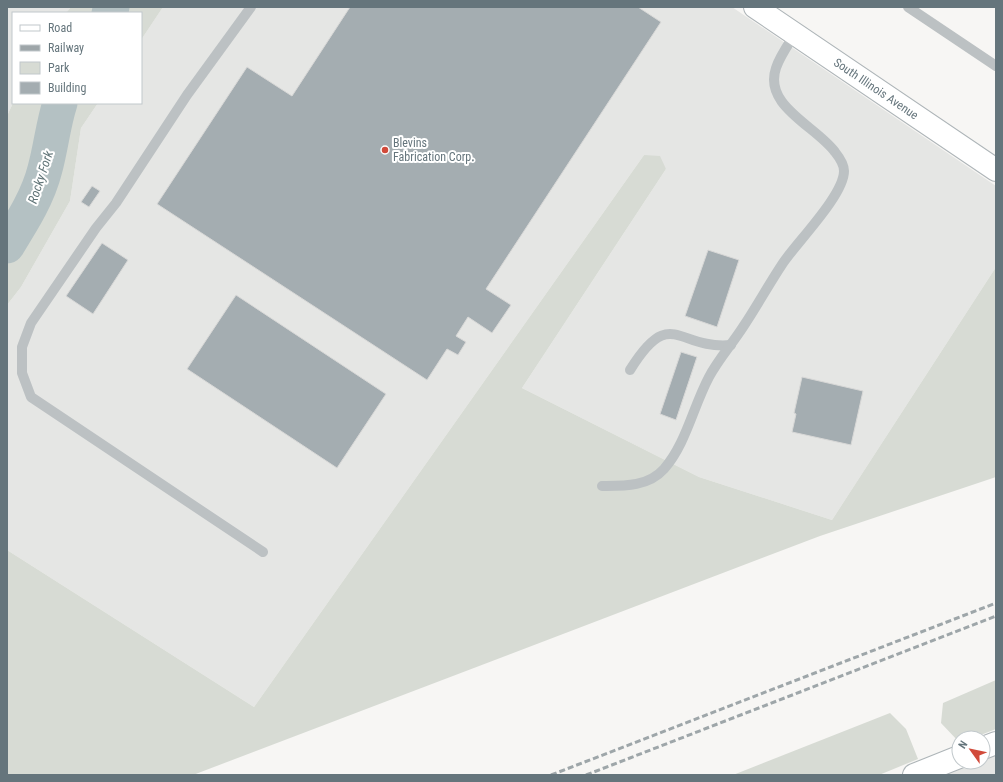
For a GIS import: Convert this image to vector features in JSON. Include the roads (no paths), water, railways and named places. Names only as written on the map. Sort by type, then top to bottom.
[{"type":"main road","name":"South Illinois Avenue","points":[[755,7],[996,170]]},
{"type":"main road","points":[[914,775],[951,760]]},
{"type":"lane","points":[[251,7],[187,95],[116,203],[96,228],[31,322],[22,347],[22,373],[31,397],[263,552]]},
{"type":"lane","points":[[908,7],[996,66]]},
{"type":"lane","points":[[602,486],[644,483],[656,477],[664,469],[685,432],[697,400],[710,375],[784,262],[832,199],[843,179],[844,169],[828,142],[787,109],[778,98],[775,90],[775,70],[795,34]]},
{"type":"lane","points":[[630,370],[650,341],[661,335],[678,334],[710,345],[731,345]]},
{"type":"waterway","name":"Rocky Fork","points":[[110,12],[112,7]]},
{"type":"waterway","name":"Rocky Fork","points":[[7,246],[29,209],[42,179],[60,104]]},
{"type":"railway","points":[[551,775],[996,603]]},
{"type":"railway","points":[[586,775],[996,616]]},
{"type":"place","name":"Blevins Fabrication Corp.","points":[[385,150]]}]
